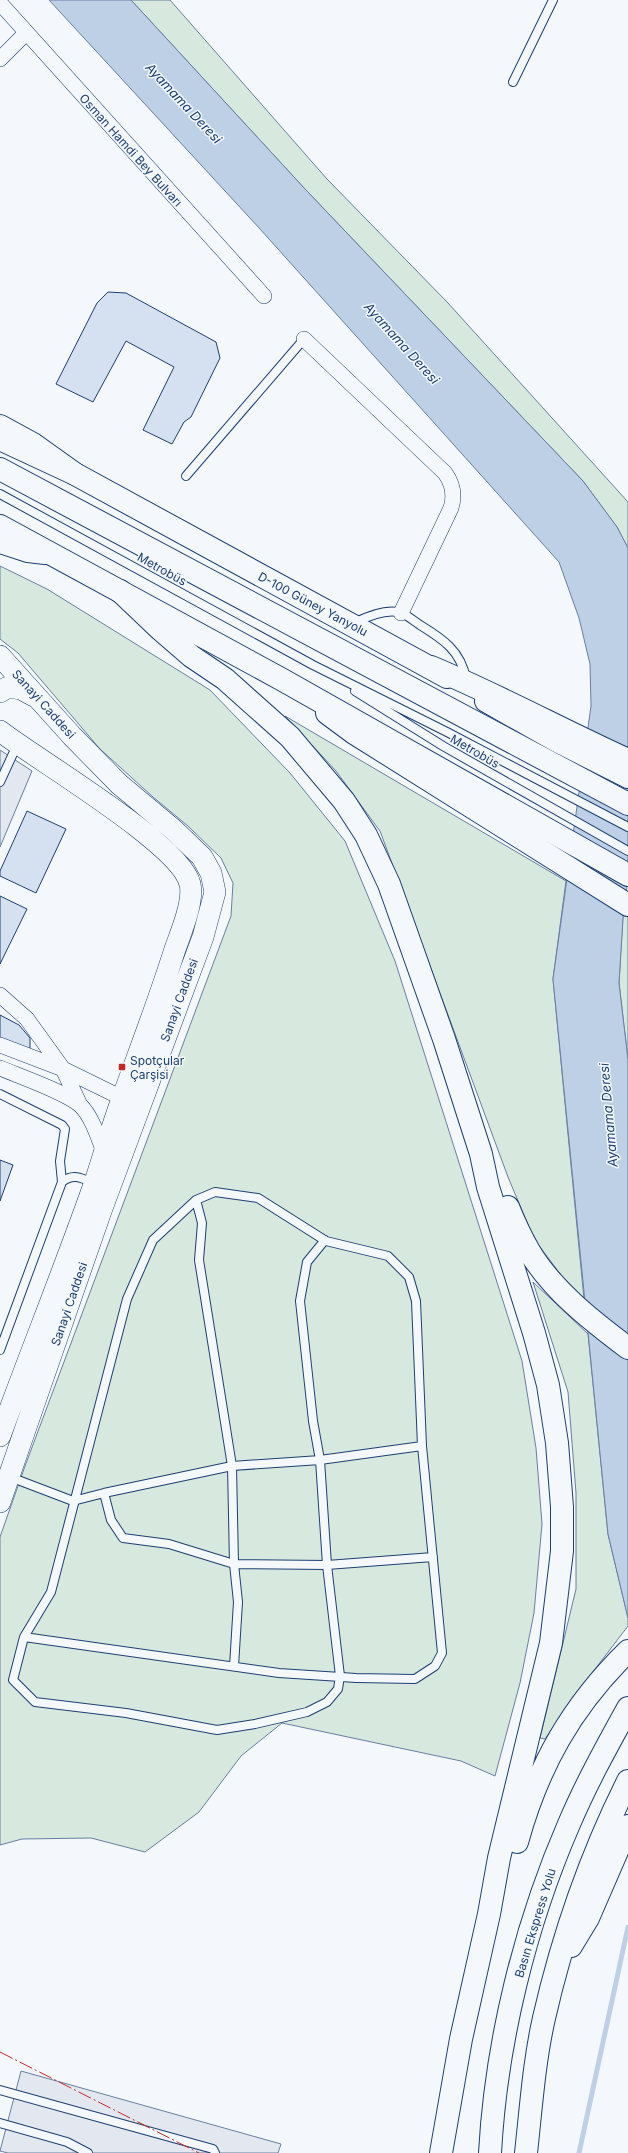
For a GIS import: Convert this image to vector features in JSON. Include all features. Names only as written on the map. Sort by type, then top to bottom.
[{"type":"main road","name":"D-100 Güney Yanyolu","points":[[0,426],[33,444],[75,474],[431,667],[509,714],[628,777]]},
{"type":"main road","points":[[0,439],[75,474]]},
{"type":"main road","points":[[0,469],[628,804]]},
{"type":"main road","points":[[0,526],[55,554],[281,679],[628,874]]},
{"type":"main road","points":[[0,542],[28,551],[55,554]]},
{"type":"main road","points":[[120,591],[191,656],[225,679],[290,737],[344,801],[366,835],[389,884],[444,1039],[481,1154],[488,1187],[534,1333],[548,1385],[557,1443],[562,1507],[562,1551],[551,1642],[498,1858],[489,1914],[461,2038],[442,2153]]},
{"type":"main road","name":"Sanayi Caddesi","points":[[0,656],[36,697],[119,784],[174,830],[202,858],[211,873],[215,892],[203,937],[101,1211],[0,1502]]},
{"type":"main road","points":[[431,667],[467,682],[565,732],[628,760]]},
{"type":"main road","points":[[281,679],[354,733],[628,905]]},
{"type":"main road","points":[[0,692],[8,686],[21,689],[36,697]]},
{"type":"main road","name":"Sanayi Caddesi","points":[[0,731],[17,745],[62,772],[161,845],[181,868],[190,884],[188,905],[184,921],[154,1013],[122,1098],[94,1183],[0,1436]]},
{"type":"main road","points":[[481,1154],[530,1252],[549,1277],[595,1323],[628,1348]]},
{"type":"main road","points":[[489,1914],[505,1881],[527,1808],[542,1770],[571,1718],[608,1670],[628,1651]]},
{"type":"main road","name":"Basın Ekspress Yolu","points":[[490,2153],[500,2064],[522,1963],[537,1908],[569,1823],[628,1708]]},
{"type":"main road","points":[[526,2153],[544,2018],[559,1962],[584,1878],[628,1781]]},
{"type":"main road","points":[[559,1962],[578,1936],[588,1918],[628,1826]]},
{"type":"street","name":"Osman Hamdi Bey Bulvarı","points":[[0,3],[264,296]]},
{"type":"street","points":[[0,60],[26,33]]},
{"type":"street","points":[[304,339],[445,473],[452,486],[453,501],[451,508],[401,613]]},
{"type":"street","points":[[0,995],[27,1019],[64,1068],[80,1105],[89,1118],[104,1152]]},
{"type":"street","points":[[0,1045],[64,1068],[122,1098]]},
{"type":"street","points":[[0,1068],[54,1090],[80,1105]]},
{"type":"lane","points":[[513,82],[553,0]]},
{"type":"lane","points":[[186,476],[304,339]]},
{"type":"lane","name":"Metrobüs","points":[[0,494],[313,665],[447,732],[628,827]]},
{"type":"lane","points":[[352,625],[378,614],[401,613],[445,640],[454,648],[465,670],[467,682]]},
{"type":"lane","name":"Metrobüs","points":[[313,665],[443,746],[628,851]]},
{"type":"lane","points":[[0,782],[17,745]]},
{"type":"lane","points":[[0,1094],[62,1125],[64,1129],[60,1161],[62,1182],[0,1350]]},
{"type":"lane","points":[[62,1182],[68,1177],[77,1176],[94,1183]]},
{"type":"lane","points":[[24,1637],[279,1672],[340,1676],[356,1678],[414,1679],[435,1666],[442,1653],[422,1446],[416,1301],[409,1276],[388,1256],[324,1240],[258,1198],[215,1192],[196,1200],[153,1240],[127,1299],[90,1446],[73,1501],[50,1592],[24,1637],[13,1680],[35,1702],[126,1713],[217,1730],[255,1724],[307,1712],[327,1702],[338,1689],[340,1676],[327,1565],[320,1460],[312,1421],[300,1301],[307,1262],[324,1240]]},
{"type":"lane","points":[[196,1200],[202,1224],[199,1260],[232,1466],[234,1564],[238,1602],[234,1666]]},
{"type":"lane","points":[[9,1476],[73,1501],[232,1466],[320,1460],[422,1446]]},
{"type":"lane","points":[[104,1493],[111,1520],[123,1538],[169,1544],[234,1564],[327,1565],[433,1557]]},
{"type":"lane","points":[[0,2090],[213,2149],[215,2153]]},
{"type":"lane","points":[[0,2123],[67,2142],[88,2153]]},
{"type":"shaded area","points":[[131,0],[170,0],[327,179],[448,303],[628,502],[628,548],[617,527],[583,481],[305,189]]},
{"type":"shaded area","points":[[0,566],[47,589],[210,690],[290,773],[345,841],[395,961],[522,1361],[536,1448],[542,1524],[534,1613],[520,1683],[495,1776],[461,1761],[282,1723],[241,1756],[199,1812],[145,1852],[91,1838],[22,1839],[0,1845],[0,1537],[25,1466],[231,916],[233,883],[221,858],[188,826],[153,797],[100,749],[18,653],[0,639]]},
{"type":"shaded area","points":[[285,716],[566,881],[553,979],[584,1299],[561,1275],[534,1239],[508,1177],[380,831],[336,771]]},
{"type":"shaded area","points":[[0,750],[32,771],[0,847]]},
{"type":"shaded area","points":[[623,914],[628,917],[628,1060],[619,983]]},
{"type":"shaded area","points":[[533,1282],[588,1334],[608,1534],[628,1618],[628,1626],[579,1690],[545,1739],[540,1738],[576,1589],[576,1493],[568,1392]]},
{"type":"shaded area","points":[[21,2071],[281,2144],[278,2153],[8,2153],[0,2151]]},
{"type":"water","name":"Ayamama Deresi","points":[[49,0],[131,0],[305,189],[583,481],[617,527],[628,548],[628,881],[624,903],[619,983],[628,1060],[628,1618],[608,1534],[553,979],[591,706],[590,664],[579,618],[559,562],[260,229]]},
{"type":"building","points":[[108,292],[126,293],[216,342],[220,358],[191,417],[184,422],[172,444],[143,430],[174,367],[126,341],[93,402],[56,384],[97,303]]},
{"type":"building","points":[[27,811],[66,829],[36,893],[0,876],[0,871]]},
{"type":"building","points":[[0,896],[27,909],[0,964]]},
{"type":"building","points":[[0,1015],[19,1025],[30,1038],[30,1051],[0,1039]]},
{"type":"building","points":[[0,1160],[13,1165],[0,1201]]},
{"type":"waterway","points":[[579,2153],[628,1927]]},
{"type":"power","points":[[0,2052],[199,2153]]},
{"type":"place","name":"Spotçular Çarşisi","points":[[122,1067]]}]
